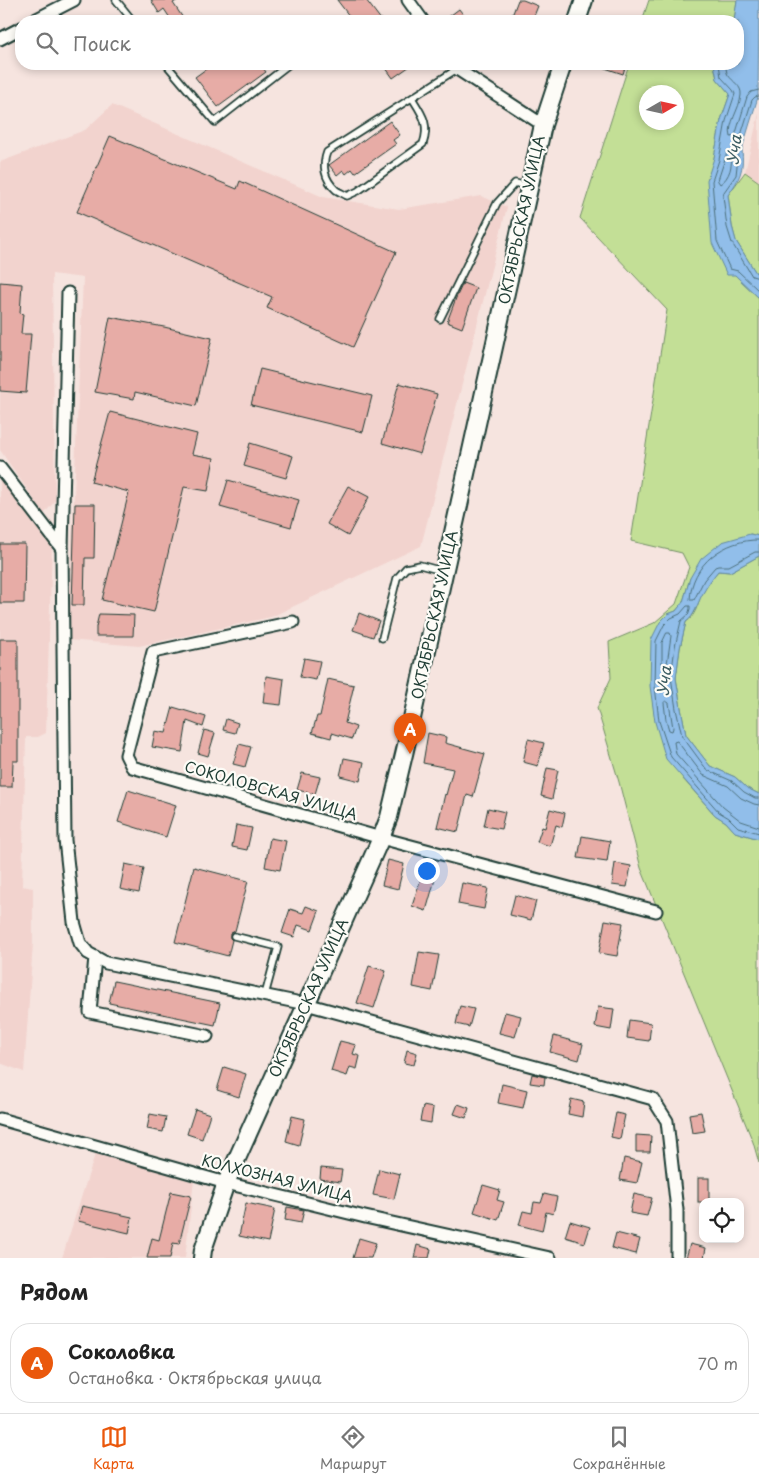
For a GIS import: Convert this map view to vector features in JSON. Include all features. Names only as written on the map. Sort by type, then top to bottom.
[{"type":"street","points":[[45,15],[74,0]]},
{"type":"street","points":[[408,0],[419,15]]},
{"type":"street","points":[[579,15],[584,0]]},
{"type":"street","points":[[0,39],[15,31]]},
{"type":"street","points":[[460,70],[543,125]]},
{"type":"street","name":"ОКТЯБРЬСКАЯ УЛИЦА","points":[[202,1258],[226,1183],[389,817],[543,125],[561,70]]},
{"type":"street","points":[[68,293],[62,549],[65,840],[74,922],[80,942],[88,953],[106,963],[306,1004],[653,1099],[667,1120],[677,1210],[677,1258]]},
{"type":"street","points":[[0,468],[62,549]]},
{"type":"street","name":"СОКОЛОВСКАЯ УЛИЦА","points":[[293,622],[152,652],[126,756],[132,767],[381,838],[656,911]]},
{"type":"street","points":[[95,957],[90,1012],[206,1036]]},
{"type":"street","name":"КОЛХОЗНАЯ УЛИЦА","points":[[0,1119],[226,1183],[365,1217],[550,1258]]},
{"type":"lane","points":[[116,0],[128,15]]},
{"type":"lane","points":[[171,70],[215,122],[282,70]]},
{"type":"lane","points":[[412,98],[424,118],[427,134],[423,144],[358,191],[347,196],[336,190],[326,176],[324,162],[327,152],[412,98],[451,70]]},
{"type":"lane","points":[[440,319],[496,202],[515,183],[529,187]]},
{"type":"lane","points":[[382,638],[397,578],[406,568],[420,566],[445,571]]},
{"type":"lane","points":[[234,936],[278,947],[265,996]]},
{"type":"shaded area","points":[[112,105],[323,197],[399,209],[481,196],[507,207],[421,546],[271,617],[139,646],[68,640],[83,278],[52,274],[55,501],[44,514],[0,450],[0,162],[85,130]]},
{"type":"shaded area","points":[[759,113],[759,182],[745,172]]},
{"type":"shaded area","points":[[0,476],[52,544],[46,733],[38,737],[26,737],[22,886],[33,888],[33,943],[24,1072],[0,1063]]},
{"type":"shaded area","points":[[95,1154],[194,1180],[185,1258],[62,1258]]},
{"type":"green space","points":[[649,0],[737,0],[735,15],[644,15]]},
{"type":"green space","points":[[627,70],[715,70],[717,79],[730,94],[721,120],[714,158],[735,275],[759,298],[759,536],[750,534],[690,578],[683,602],[676,611],[668,614],[683,779],[715,815],[726,822],[735,832],[759,839],[759,1163],[753,1142],[641,868],[619,782],[597,708],[611,678],[609,642],[654,623],[676,604],[689,567],[682,553],[631,541],[667,310],[580,218]]},
{"type":"green space","points":[[745,172],[759,182],[759,274],[756,273],[736,241],[732,226],[728,195]]},
{"type":"green space","points":[[759,556],[759,794],[747,788],[735,777],[710,766],[686,735],[676,678],[686,622],[694,613],[702,594],[710,582],[718,571],[730,572]]},
{"type":"water","name":"Уча","points":[[737,0],[759,0],[758,97],[742,149],[740,174],[728,195],[736,241],[756,273],[759,274],[759,298],[735,275],[727,275],[712,243],[707,180],[714,158],[721,120],[730,94],[717,79],[715,70],[744,70],[744,15],[735,15]]},
{"type":"water","name":"Уча","points":[[750,534],[759,536],[759,556],[730,572],[718,571],[712,579],[694,613],[686,622],[676,678],[686,735],[710,766],[735,777],[747,788],[759,794],[759,839],[735,832],[726,822],[715,815],[666,759],[655,722],[650,686],[651,640],[660,622],[668,614],[676,611],[683,602],[690,578],[701,559],[722,542]]},
{"type":"building","points":[[151,0],[178,0],[173,3],[181,15],[168,15],[164,9],[159,13]]},
{"type":"building","points":[[337,0],[366,0],[377,15],[348,15]]},
{"type":"building","points":[[518,0],[538,6],[534,15],[512,15]]},
{"type":"building","points":[[459,9],[464,15],[451,15]]},
{"type":"building","points":[[205,70],[264,70],[266,72],[218,107],[195,77]]},
{"type":"building","points":[[387,70],[404,70],[393,78]]},
{"type":"building","points":[[611,70],[624,70],[623,74]]},
{"type":"building","points":[[390,121],[400,135],[393,140],[396,144],[355,173],[352,169],[346,174],[343,170],[337,175],[329,165]]},
{"type":"building","points":[[110,136],[237,189],[240,181],[396,252],[353,347],[267,308],[272,297],[77,212]]},
{"type":"building","points":[[0,282],[22,284],[20,313],[23,314],[21,334],[31,334],[26,393],[0,391]]},
{"type":"building","points":[[463,283],[476,288],[462,328],[447,322]]},
{"type":"building","points":[[110,317],[212,338],[196,406],[135,392],[134,399],[95,392]]},
{"type":"building","points":[[260,369],[372,396],[363,432],[251,405]]},
{"type":"building","points":[[399,383],[437,394],[420,454],[382,443]]},
{"type":"building","points":[[110,412],[197,434],[192,454],[214,458],[208,491],[184,487],[154,612],[102,600],[129,492],[91,482]]},
{"type":"building","points":[[250,443],[293,456],[286,478],[244,466]]},
{"type":"building","points":[[228,480],[299,500],[291,527],[220,507]]},
{"type":"building","points":[[348,486],[369,497],[348,536],[327,524]]},
{"type":"building","points":[[75,504],[95,504],[94,558],[85,558],[84,605],[72,605]]},
{"type":"building","points":[[0,544],[25,544],[24,603],[0,603]]},
{"type":"building","points":[[359,613],[379,621],[373,637],[353,630]]},
{"type":"building","points":[[99,614],[134,615],[133,636],[96,636]]},
{"type":"building","points":[[0,639],[18,639],[18,761],[13,761],[12,787],[0,787]]},
{"type":"building","points":[[304,658],[320,661],[316,680],[300,677]]},
{"type":"building","points":[[266,676],[284,679],[281,705],[263,703]]},
{"type":"building","points":[[328,679],[354,685],[345,723],[356,727],[352,739],[332,733],[331,738],[312,733],[317,716],[320,716]]},
{"type":"building","points":[[173,707],[206,717],[203,727],[187,721],[182,752],[152,747],[155,731],[166,733]]},
{"type":"building","points":[[226,719],[238,723],[235,733],[223,730]]},
{"type":"building","points":[[204,730],[215,733],[208,756],[198,753]]},
{"type":"building","points":[[428,733],[446,737],[445,743],[485,754],[473,797],[467,795],[458,832],[437,827],[453,769],[423,763]]},
{"type":"building","points":[[528,739],[544,743],[538,766],[523,762]]},
{"type":"building","points":[[239,744],[251,747],[245,767],[233,764]]},
{"type":"building","points":[[344,758],[364,762],[360,781],[340,776]]},
{"type":"building","points":[[547,768],[558,770],[552,799],[541,796]]},
{"type":"building","points":[[302,773],[320,777],[315,794],[297,790]]},
{"type":"building","points":[[128,790],[176,805],[166,837],[118,822]]},
{"type":"building","points":[[488,808],[505,812],[501,829],[484,826]]},
{"type":"building","points":[[550,809],[565,813],[562,827],[556,825],[550,846],[537,842],[542,827],[545,828]]},
{"type":"building","points":[[236,825],[252,828],[247,850],[232,847]]},
{"type":"building","points":[[582,836],[610,841],[607,862],[578,858]]},
{"type":"building","points":[[270,838],[286,841],[280,870],[265,867]]},
{"type":"building","points":[[388,860],[404,864],[398,889],[382,885]]},
{"type":"building","points":[[615,863],[631,866],[627,887],[612,885]]},
{"type":"building","points":[[125,864],[144,868],[139,893],[120,889]]},
{"type":"building","points":[[194,867],[248,881],[235,931],[230,934],[232,940],[228,956],[175,942]]},
{"type":"building","points":[[423,872],[436,876],[426,911],[412,906]]},
{"type":"building","points":[[462,883],[488,888],[484,909],[458,904]]},
{"type":"building","points":[[515,895],[536,901],[531,920],[510,915]]},
{"type":"building","points":[[306,906],[319,911],[312,930],[298,925],[294,937],[282,933],[290,909],[303,913]]},
{"type":"building","points":[[605,920],[623,923],[617,956],[599,953]]},
{"type":"building","points":[[419,952],[439,955],[432,991],[413,987]]},
{"type":"building","points":[[369,966],[386,971],[374,1008],[357,1003]]},
{"type":"building","points":[[114,981],[220,1003],[215,1025],[109,1003]]},
{"type":"building","points":[[460,1006],[474,1009],[469,1027],[456,1024]]},
{"type":"building","points":[[598,1007],[614,1009],[611,1030],[595,1027]]},
{"type":"building","points":[[505,1012],[521,1016],[515,1037],[499,1033]]},
{"type":"building","points":[[629,1020],[651,1023],[649,1041],[627,1038]]},
{"type":"building","points":[[554,1036],[583,1044],[579,1060],[550,1052]]},
{"type":"building","points":[[340,1041],[356,1045],[353,1054],[360,1056],[357,1069],[350,1067],[347,1076],[331,1071]]},
{"type":"building","points":[[407,1050],[417,1053],[414,1065],[404,1063]]},
{"type":"building","points":[[224,1067],[246,1074],[239,1097],[217,1090]]},
{"type":"building","points":[[532,1074],[545,1077],[544,1085],[530,1083]]},
{"type":"building","points":[[502,1084],[527,1090],[523,1108],[498,1103]]},
{"type":"building","points":[[571,1099],[584,1102],[582,1117],[568,1114]]},
{"type":"building","points":[[458,1104],[469,1108],[466,1118],[454,1114]]},
{"type":"building","points":[[423,1106],[433,1108],[431,1123],[420,1121]]},
{"type":"building","points":[[195,1109],[210,1114],[202,1139],[187,1134]]},
{"type":"building","points":[[701,1112],[705,1131],[692,1133],[689,1114]]},
{"type":"building","points":[[616,1113],[625,1115],[620,1139],[611,1137]]},
{"type":"building","points":[[150,1114],[166,1117],[163,1132],[147,1129]]},
{"type":"building","points":[[292,1116],[305,1119],[299,1145],[286,1141]]},
{"type":"building","points":[[636,1135],[651,1136],[650,1152],[636,1152]]},
{"type":"building","points":[[624,1158],[642,1162],[637,1183],[620,1180]]},
{"type":"building","points":[[321,1168],[342,1170],[340,1182],[320,1179]]},
{"type":"building","points":[[379,1169],[400,1174],[394,1199],[373,1195]]},
{"type":"building","points":[[698,1178],[709,1178],[709,1198],[699,1198],[698,1202]]},
{"type":"building","points":[[483,1185],[500,1190],[497,1200],[504,1202],[498,1220],[474,1212]]},
{"type":"building","points":[[171,1192],[191,1196],[179,1244],[173,1243],[170,1258],[147,1258],[152,1238],[159,1240]]},
{"type":"building","points":[[544,1194],[557,1197],[553,1214],[546,1212],[542,1231],[519,1225],[523,1211],[532,1213],[534,1202],[541,1203]]},
{"type":"building","points":[[634,1194],[652,1198],[647,1216],[630,1213]]},
{"type":"building","points":[[246,1203],[275,1209],[268,1242],[239,1236]]},
{"type":"building","points":[[82,1206],[132,1217],[129,1233],[78,1221]]},
{"type":"building","points":[[287,1207],[304,1210],[301,1223],[285,1220]]},
{"type":"building","points":[[570,1221],[590,1227],[585,1243],[565,1237]]},
{"type":"building","points":[[616,1233],[640,1239],[636,1254],[612,1248]]},
{"type":"building","points":[[359,1238],[376,1243],[371,1258],[353,1258]]},
{"type":"building","points":[[690,1244],[706,1248],[704,1258],[686,1258]]},
{"type":"building","points":[[417,1245],[431,1249],[429,1258],[414,1258]]},
{"type":"place","name":"Соколовка","points":[[410,754]]}]
